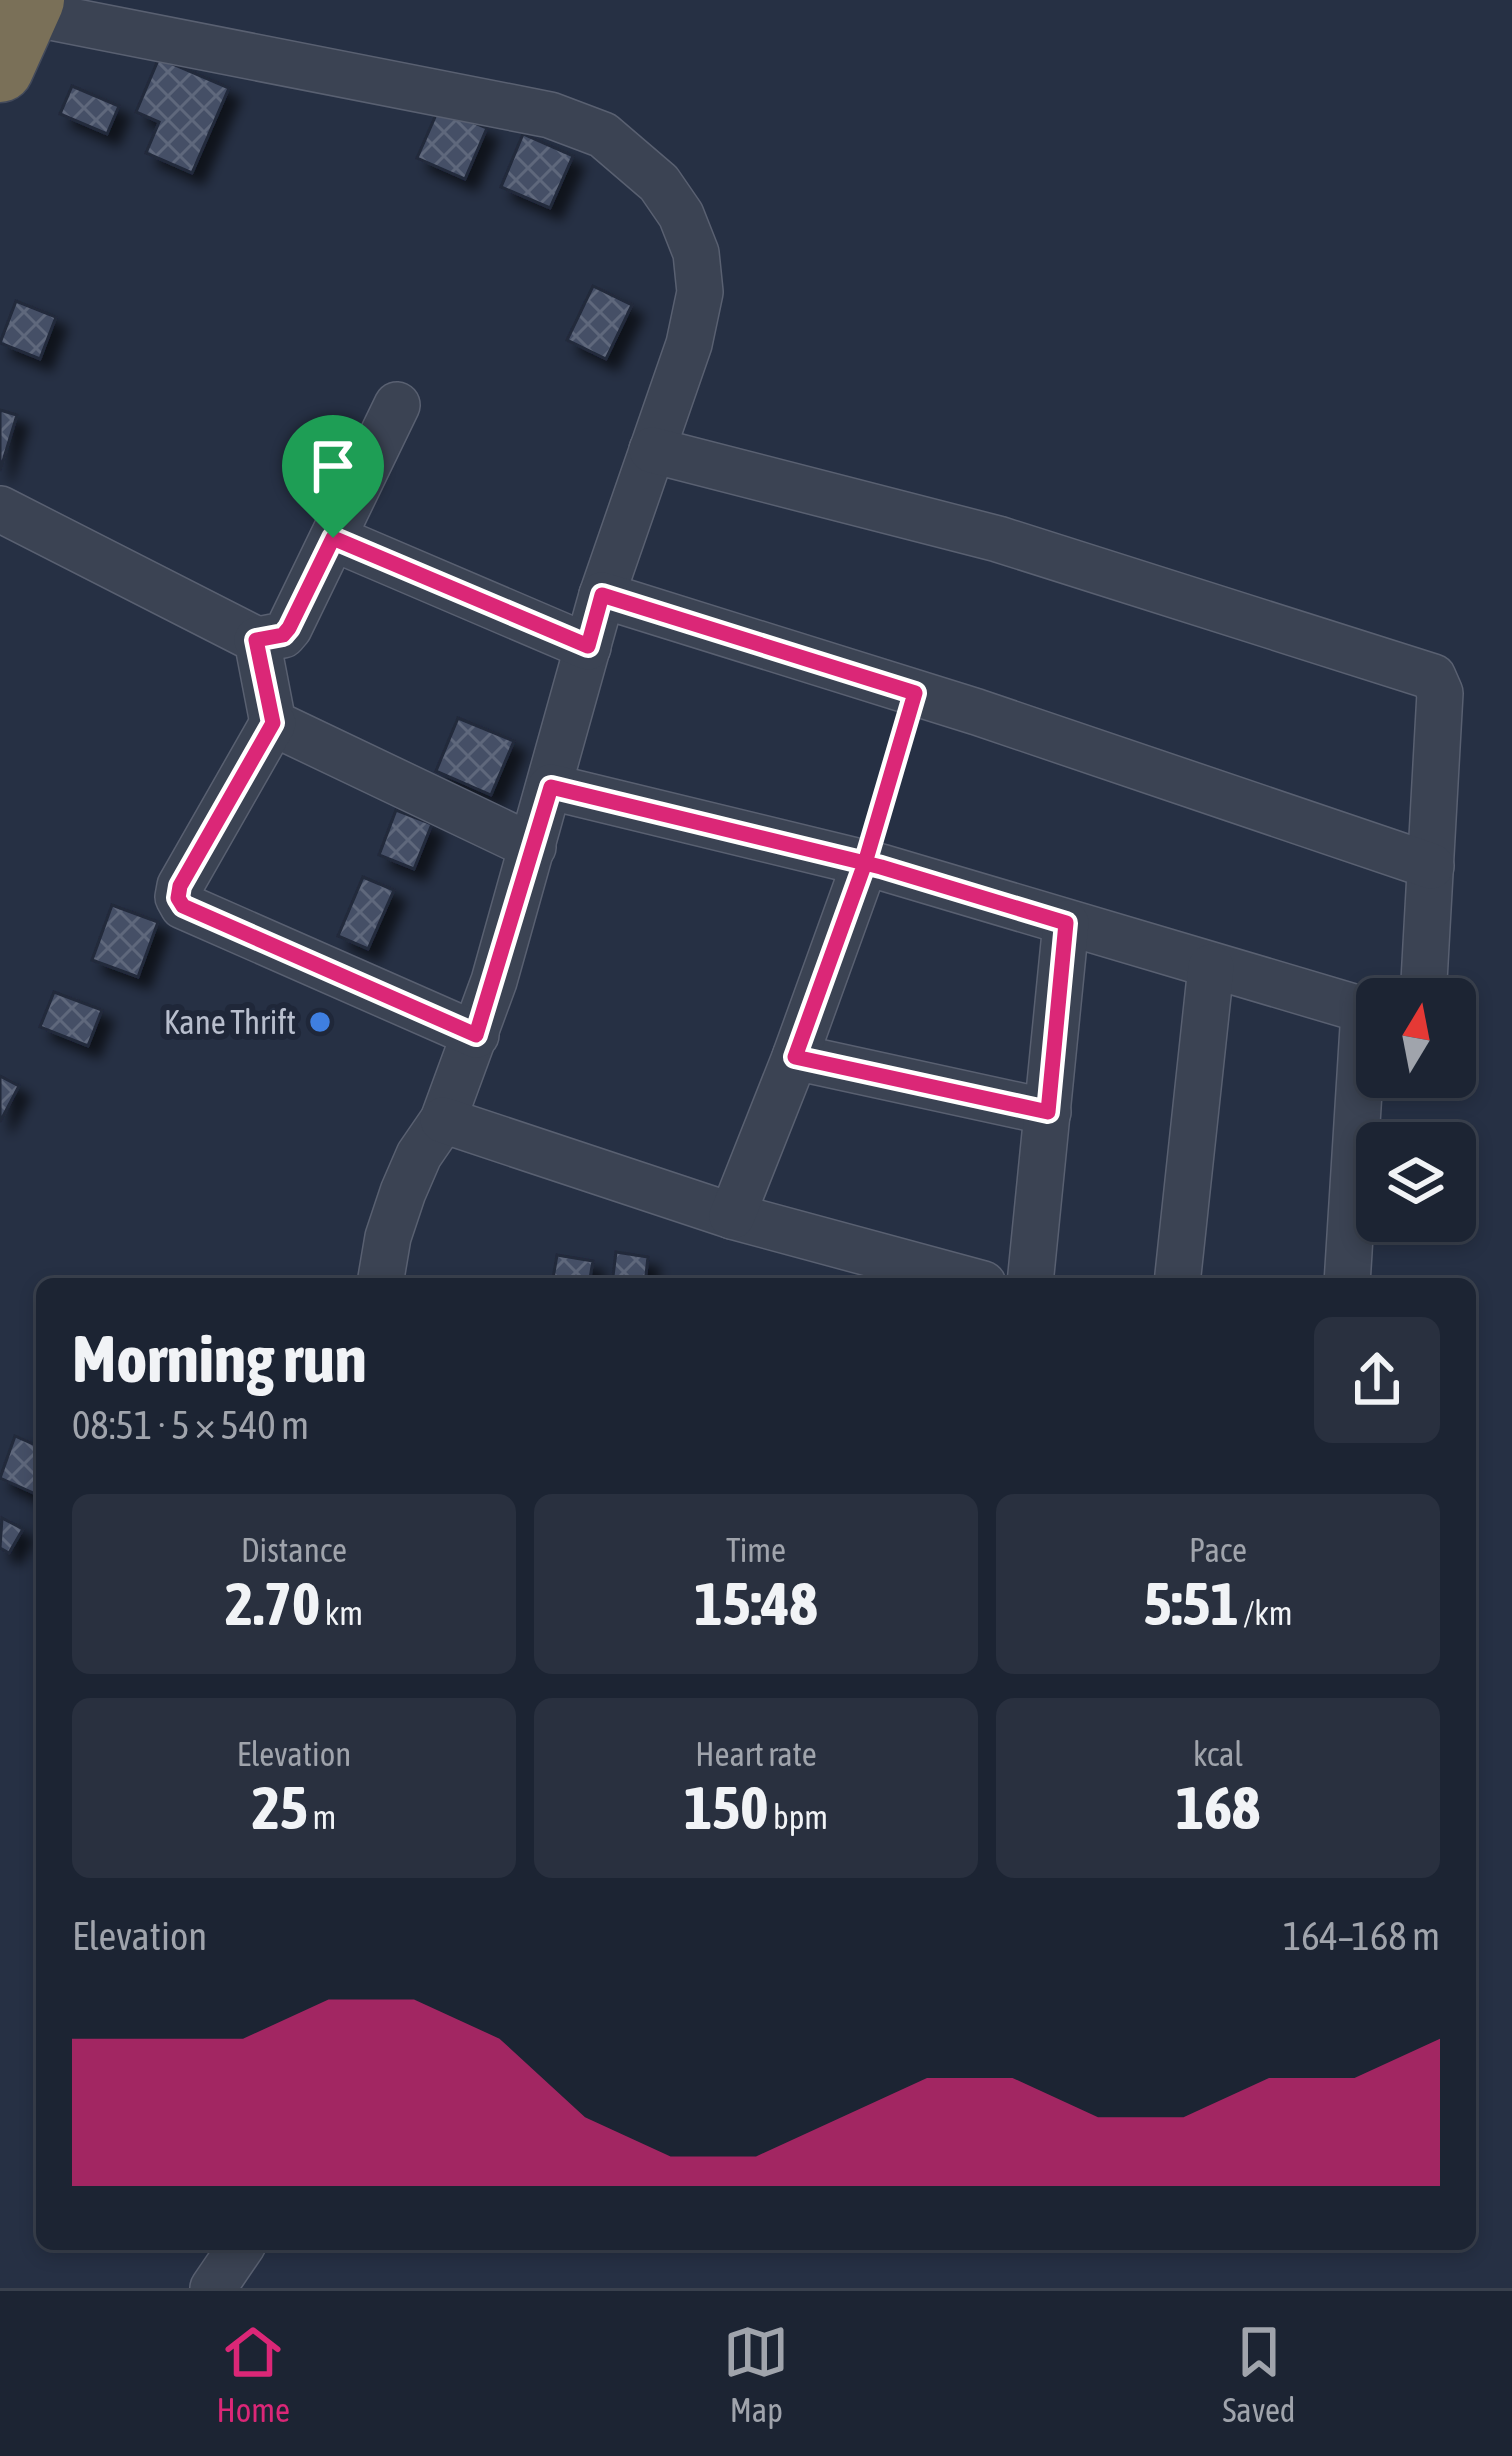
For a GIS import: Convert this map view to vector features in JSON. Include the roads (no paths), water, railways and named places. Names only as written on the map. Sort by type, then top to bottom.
[{"type":"street","points":[[16,20],[434,89],[550,115],[603,135],[659,183],[680,215],[696,254],[700,292],[689,344],[602,595],[551,787],[476,1035],[443,1120],[419,1155],[403,1192],[382,1278]]},
{"type":"street","points":[[0,508],[256,640],[283,635],[397,405]]},
{"type":"street","points":[[652,450],[998,538],[1432,677],[1440,693],[1424,978]]},
{"type":"street","points":[[333,538],[588,646]]},
{"type":"street","points":[[602,595],[915,693],[1431,866]]},
{"type":"street","points":[[256,640],[273,723],[180,886],[178,898],[183,906],[476,1035]]},
{"type":"street","points":[[273,723],[533,848]]},
{"type":"street","points":[[551,787],[865,863],[1356,1008]]},
{"type":"street","points":[[732,1216],[865,863]]},
{"type":"street","points":[[1031,1278],[1066,923]]},
{"type":"street","points":[[1178,1278],[1211,967]]},
{"type":"street","points":[[795,1057],[1048,1112]]},
{"type":"street","points":[[1348,1278],[1363,1098]]},
{"type":"street","points":[[443,1120],[732,1216],[961,1278]]},
{"type":"street","points":[[213,2288],[239,2250]]},
{"type":"place","name":"Kane Thrift","points":[[320,1022]]}]
